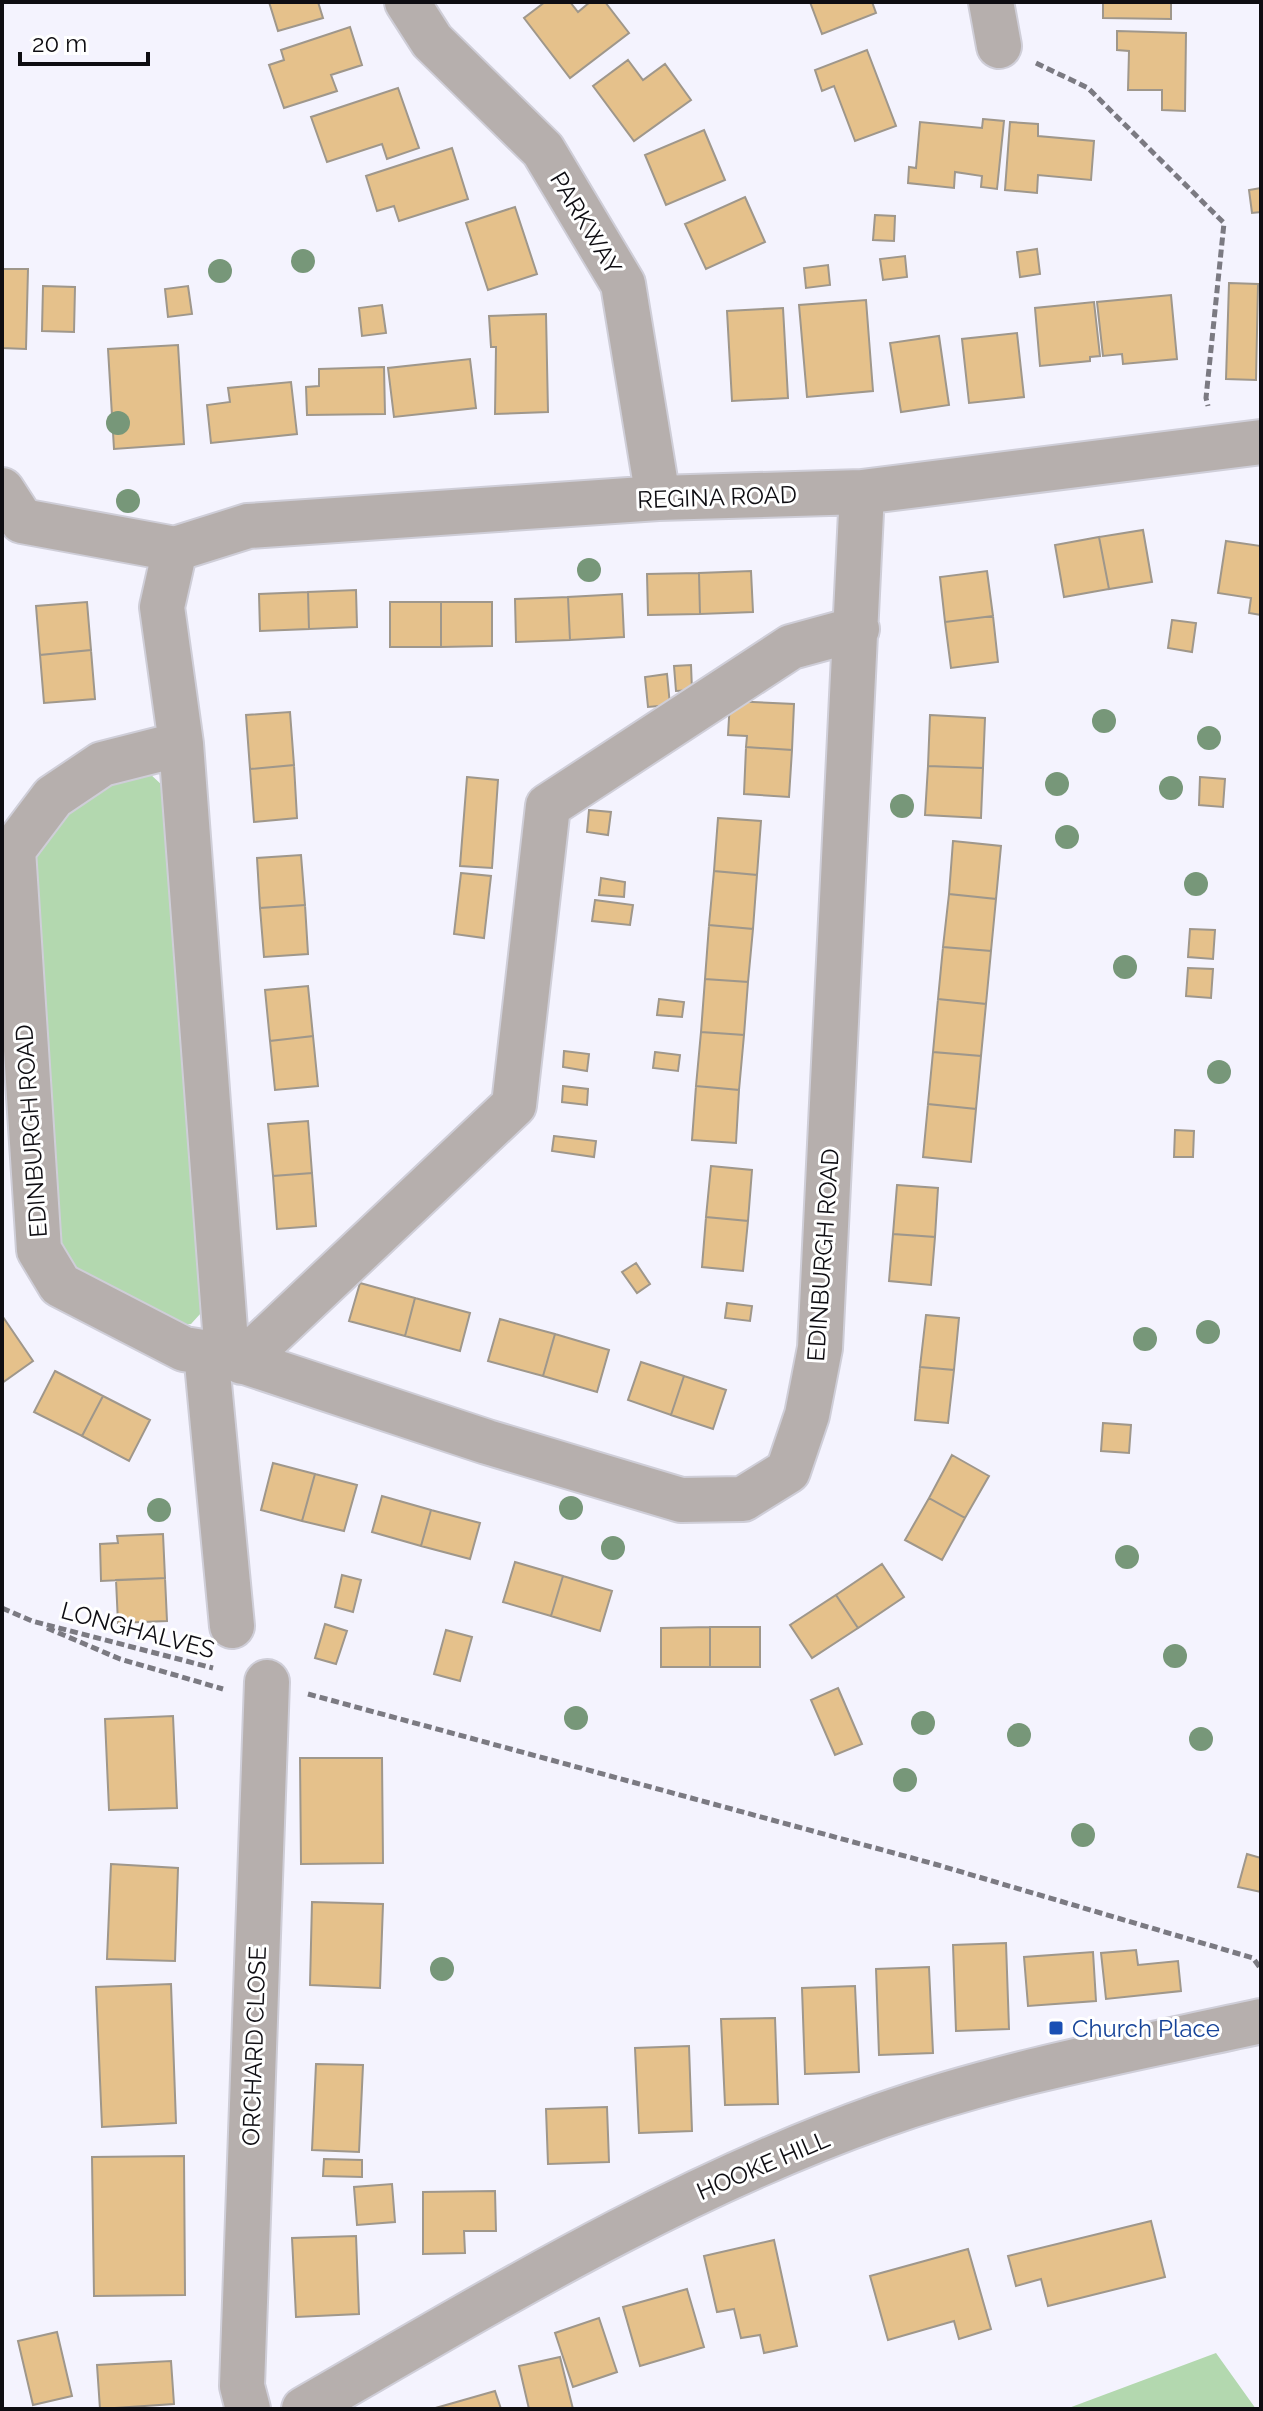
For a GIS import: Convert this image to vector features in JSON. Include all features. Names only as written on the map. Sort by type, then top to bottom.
[{"type":"street","name":"PARKWAY","points":[[407,2],[432,41],[543,150],[623,284],[658,498]]},
{"type":"street","points":[[991,2],[999,46]]},
{"type":"street","name":"REGINA ROAD","points":[[175,549],[248,526],[658,498],[862,492],[1241,444]]},
{"type":"street","points":[[2,490],[22,521],[175,549],[162,607],[181,744],[225,1357],[232,1626]]},
{"type":"street","name":"EDINBURGH ROAD","points":[[181,744],[102,764],[53,797],[13,850],[39,1250],[60,1285],[184,1349],[225,1357],[487,1442],[681,1500],[743,1499],[788,1471],[807,1415],[820,1348],[862,492]]},
{"type":"street","points":[[225,1357],[514,1105],[548,806],[791,647],[857,629]]},
{"type":"street","name":"ORCHARD CLOSE","points":[[248,2409],[242,2386],[267,1692]]},
{"type":"street","name":"HOOKE HILL","points":[[304,2409],[572,2256],[721,2181],[879,2116],[1013,2074],[1261,2021]]},
{"type":"path","points":[[999,46],[1088,88],[1224,223],[1206,398],[1241,444]]},
{"type":"path","name":"LONGHALVES","points":[[2,1608],[32,1621],[267,1692]]},
{"type":"path","points":[[32,1621],[120,1659],[267,1692],[938,1865],[1253,1958],[1261,1969]]},
{"type":"green space","points":[[129,769],[149,773],[163,786],[201,1313],[191,1324],[171,1326],[73,1278],[61,1259],[29,846],[42,826]]},
{"type":"green space","points":[[1216,2353],[1256,2409],[1066,2409]]},
{"type":"building","points":[[269,2],[318,2],[323,18],[278,31]]},
{"type":"building","points":[[545,2],[570,2],[578,12],[590,2],[605,2],[629,33],[570,78],[524,18]]},
{"type":"building","points":[[810,2],[872,2],[876,13],[822,34]]},
{"type":"building","points":[[1103,2],[1171,2],[1171,19],[1103,18]]},
{"type":"building","points":[[350,27],[362,65],[331,75],[337,91],[284,108],[269,65],[284,60],[281,50]]},
{"type":"building","points":[[1117,31],[1186,33],[1185,111],[1162,110],[1162,90],[1128,90],[1129,51],[1117,50]]},
{"type":"building","points":[[867,50],[896,126],[855,141],[834,86],[822,91],[815,70]]},
{"type":"building","points":[[628,60],[643,80],[665,64],[691,100],[634,141],[593,86]]},
{"type":"building","points":[[398,88],[419,148],[387,159],[382,144],[327,162],[311,117]]},
{"type":"building","points":[[983,119],[1004,121],[997,189],[981,187],[982,176],[955,172],[954,188],[908,183],[909,167],[916,168],[920,122],[982,128]]},
{"type":"building","points":[[1010,122],[1038,124],[1038,136],[1094,141],[1091,180],[1038,175],[1037,193],[1005,190]]},
{"type":"building","points":[[704,130],[725,180],[666,205],[645,155]]},
{"type":"building","points":[[452,148],[468,199],[399,221],[394,206],[377,211],[366,176]]},
{"type":"building","points":[[1261,188],[1261,212],[1252,213],[1249,190]]},
{"type":"building","points":[[745,197],[765,242],[706,269],[685,224]]},
{"type":"building","points":[[515,207],[537,274],[488,290],[466,223]]},
{"type":"building","points":[[875,215],[895,216],[894,241],[873,240]]},
{"type":"building","points":[[1037,249],[1040,274],[1020,277],[1017,252]]},
{"type":"building","points":[[905,256],[907,277],[883,280],[880,259]]},
{"type":"building","points":[[828,265],[830,285],[806,288],[804,268]]},
{"type":"building","points":[[2,269],[28,269],[26,349],[2,348]]},
{"type":"building","points":[[1229,283],[1258,284],[1256,380],[1226,379]]},
{"type":"building","points":[[43,286],[75,287],[74,332],[42,331]]},
{"type":"building","points":[[188,286],[192,314],[168,317],[165,289]]},
{"type":"building","points":[[1171,295],[1177,359],[1123,364],[1122,354],[1103,356],[1097,302]]},
{"type":"building","points":[[866,300],[873,391],[807,397],[799,305]]},
{"type":"building","points":[[1094,302],[1100,356],[1090,357],[1090,361],[1040,366],[1035,308]]},
{"type":"building","points":[[382,305],[386,333],[362,336],[359,308]]},
{"type":"building","points":[[783,308],[788,398],[732,401],[727,311]]},
{"type":"building","points":[[546,314],[548,412],[495,414],[496,347],[491,347],[489,316]]},
{"type":"building","points":[[1017,333],[1024,397],[969,403],[962,339]]},
{"type":"building","points":[[939,336],[949,405],[901,412],[890,343]]},
{"type":"building","points":[[178,345],[184,444],[114,449],[108,349]]},
{"type":"building","points":[[470,359],[476,408],[394,417],[388,368]]},
{"type":"building","points":[[384,367],[385,414],[307,415],[306,387],[319,386],[319,369]]},
{"type":"building","points":[[291,382],[297,434],[211,443],[207,405],[230,402],[228,388]]},
{"type":"building","points":[[1143,530],[1152,582],[1109,589],[1099,537]]},
{"type":"building","points":[[1099,537],[1109,589],[1064,597],[1055,545]]},
{"type":"building","points":[[1226,541],[1261,546],[1261,615],[1249,613],[1251,598],[1218,593]]},
{"type":"building","points":[[751,571],[753,612],[700,614],[699,573]]},
{"type":"building","points":[[987,571],[993,616],[945,622],[940,577]]},
{"type":"building","points":[[699,573],[700,614],[648,615],[647,574]]},
{"type":"building","points":[[356,590],[357,627],[309,629],[308,592]]},
{"type":"building","points":[[308,592],[309,629],[260,631],[259,594]]},
{"type":"building","points":[[622,594],[624,637],[570,640],[568,597]]},
{"type":"building","points":[[568,597],[570,640],[516,642],[515,599]]},
{"type":"building","points":[[87,602],[91,650],[40,655],[36,606]]},
{"type":"building","points":[[390,602],[441,602],[441,647],[390,647]]},
{"type":"building","points":[[441,602],[492,602],[492,646],[441,647]]},
{"type":"building","points":[[993,616],[998,662],[951,668],[945,622]]},
{"type":"building","points":[[1172,620],[1196,623],[1192,652],[1168,648]]},
{"type":"building","points":[[91,650],[95,699],[44,703],[40,655]]},
{"type":"building","points":[[691,665],[692,690],[676,691],[674,666]]},
{"type":"building","points":[[667,674],[670,705],[648,707],[645,677]]},
{"type":"building","points":[[730,701],[794,704],[792,750],[746,747],[747,736],[728,735]]},
{"type":"building","points":[[290,712],[294,765],[250,769],[246,715]]},
{"type":"building","points":[[930,715],[985,718],[983,768],[928,766]]},
{"type":"building","points":[[746,747],[792,750],[789,797],[744,794]]},
{"type":"building","points":[[294,765],[297,818],[254,822],[250,769]]},
{"type":"building","points":[[928,766],[983,768],[981,818],[925,815]]},
{"type":"building","points":[[467,777],[498,780],[492,868],[460,866]]},
{"type":"building","points":[[1200,777],[1225,779],[1223,807],[1199,805]]},
{"type":"building","points":[[589,810],[611,812],[608,835],[587,832]]},
{"type":"building","points":[[718,818],[761,821],[757,875],[714,871]]},
{"type":"building","points":[[953,841],[1001,846],[996,899],[949,894]]},
{"type":"building","points":[[301,855],[305,905],[260,908],[257,858]]},
{"type":"building","points":[[714,871],[757,875],[753,929],[709,925]]},
{"type":"building","points":[[461,873],[491,876],[484,938],[454,934]]},
{"type":"building","points":[[601,878],[625,882],[624,897],[599,895]]},
{"type":"building","points":[[949,894],[996,899],[991,951],[943,947]]},
{"type":"building","points":[[595,900],[633,905],[630,925],[592,921]]},
{"type":"building","points":[[305,905],[308,954],[264,957],[260,908]]},
{"type":"building","points":[[709,925],[753,929],[748,982],[705,979]]},
{"type":"building","points":[[1190,929],[1215,930],[1213,959],[1188,957]]},
{"type":"building","points":[[943,947],[991,951],[986,1004],[938,999]]},
{"type":"building","points":[[1188,968],[1213,969],[1211,998],[1186,996]]},
{"type":"building","points":[[705,979],[748,982],[744,1035],[701,1032]]},
{"type":"building","points":[[308,986],[313,1036],[270,1041],[265,990]]},
{"type":"building","points":[[659,999],[684,1002],[682,1017],[657,1015]]},
{"type":"building","points":[[938,999],[986,1004],[981,1056],[933,1052]]},
{"type":"building","points":[[701,1032],[744,1035],[739,1090],[696,1086]]},
{"type":"building","points":[[313,1036],[318,1086],[275,1090],[270,1041]]},
{"type":"building","points":[[564,1051],[589,1054],[587,1071],[563,1067]]},
{"type":"building","points":[[655,1052],[680,1055],[678,1071],[653,1068]]},
{"type":"building","points":[[933,1052],[981,1056],[976,1109],[928,1104]]},
{"type":"building","points":[[563,1086],[588,1089],[587,1105],[562,1102]]},
{"type":"building","points":[[696,1086],[739,1090],[736,1143],[692,1140]]},
{"type":"building","points":[[928,1104],[976,1109],[971,1162],[923,1157]]},
{"type":"building","points":[[308,1121],[312,1173],[273,1176],[268,1124]]},
{"type":"building","points":[[1175,1130],[1194,1131],[1193,1157],[1174,1157]]},
{"type":"building","points":[[554,1136],[596,1141],[594,1157],[552,1151]]},
{"type":"building","points":[[711,1166],[752,1170],[748,1221],[706,1217]]},
{"type":"building","points":[[312,1173],[316,1226],[277,1229],[273,1176]]},
{"type":"building","points":[[897,1185],[938,1188],[935,1237],[893,1234]]},
{"type":"building","points":[[706,1217],[748,1221],[743,1271],[702,1267]]},
{"type":"building","points":[[893,1234],[935,1237],[931,1285],[889,1281]]},
{"type":"building","points":[[636,1263],[650,1284],[637,1293],[622,1272]]},
{"type":"building","points":[[360,1283],[415,1298],[405,1336],[349,1321]]},
{"type":"building","points":[[415,1298],[470,1313],[460,1351],[405,1336]]},
{"type":"building","points":[[727,1303],[752,1306],[750,1321],[725,1318]]},
{"type":"building","points":[[926,1315],[959,1318],[954,1370],[920,1367]]},
{"type":"building","points":[[2,1318],[33,1361],[2,1383]]},
{"type":"building","points":[[500,1319],[555,1334],[543,1376],[488,1361]]},
{"type":"building","points":[[555,1334],[609,1350],[597,1392],[543,1376]]},
{"type":"building","points":[[641,1362],[684,1376],[671,1415],[628,1400]]},
{"type":"building","points":[[920,1367],[954,1370],[948,1423],[915,1420]]},
{"type":"building","points":[[55,1371],[103,1396],[82,1436],[34,1412]]},
{"type":"building","points":[[684,1376],[726,1390],[713,1429],[671,1415]]},
{"type":"building","points":[[103,1396],[150,1420],[129,1461],[82,1436]]},
{"type":"building","points":[[1103,1423],[1131,1425],[1129,1453],[1101,1451]]},
{"type":"building","points":[[952,1455],[989,1476],[965,1518],[929,1498]]},
{"type":"building","points":[[273,1463],[315,1474],[302,1521],[261,1510]]},
{"type":"building","points":[[315,1474],[357,1485],[344,1531],[302,1521]]},
{"type":"building","points":[[382,1496],[431,1510],[421,1546],[372,1532]]},
{"type":"building","points":[[929,1498],[965,1518],[942,1560],[905,1540]]},
{"type":"building","points":[[431,1510],[480,1523],[470,1559],[421,1546]]},
{"type":"building","points":[[163,1534],[165,1578],[101,1581],[100,1544],[118,1543],[117,1536]]},
{"type":"building","points":[[515,1562],[563,1576],[551,1616],[503,1602]]},
{"type":"building","points":[[882,1564],[904,1597],[858,1628],[836,1595]]},
{"type":"building","points":[[342,1575],[361,1580],[353,1612],[335,1607]]},
{"type":"building","points":[[563,1576],[612,1591],[600,1631],[551,1616]]},
{"type":"building","points":[[165,1578],[167,1621],[118,1623],[116,1580]]},
{"type":"building","points":[[836,1595],[858,1628],[812,1658],[790,1625]]},
{"type":"building","points":[[325,1624],[347,1631],[336,1664],[315,1658]]},
{"type":"building","points":[[710,1627],[760,1627],[760,1667],[710,1667]]},
{"type":"building","points":[[710,1627],[710,1667],[661,1667],[661,1628]]},
{"type":"building","points":[[446,1630],[472,1637],[460,1681],[434,1674]]},
{"type":"building","points":[[838,1688],[862,1744],[835,1755],[811,1700]]},
{"type":"building","points":[[173,1716],[177,1808],[109,1810],[105,1719]]},
{"type":"building","points":[[300,1758],[382,1758],[383,1863],[301,1864]]},
{"type":"building","points":[[1247,1854],[1261,1858],[1261,1892],[1238,1887]]},
{"type":"building","points":[[111,1864],[178,1868],[175,1961],[107,1959]]},
{"type":"building","points":[[312,1902],[383,1904],[380,1988],[310,1985]]},
{"type":"building","points":[[1006,1943],[1009,2029],[956,2031],[953,1945]]},
{"type":"building","points":[[1136,1950],[1138,1965],[1178,1961],[1181,1991],[1106,1999],[1101,1953]]},
{"type":"building","points":[[1093,1952],[1096,2001],[1028,2006],[1024,1957]]},
{"type":"building","points":[[929,1967],[933,2053],[879,2055],[876,1969]]},
{"type":"building","points":[[171,1984],[176,2123],[102,2127],[96,1987]]},
{"type":"building","points":[[855,1986],[859,2072],[805,2074],[802,1988]]},
{"type":"building","points":[[775,2018],[778,2104],[725,2105],[721,2019]]},
{"type":"building","points":[[689,2046],[692,2131],[639,2133],[635,2048]]},
{"type":"building","points":[[316,2064],[363,2065],[359,2152],[312,2150]]},
{"type":"building","points":[[607,2107],[609,2162],[548,2164],[546,2109]]},
{"type":"building","points":[[184,2156],[185,2295],[94,2296],[92,2157]]},
{"type":"building","points":[[324,2159],[362,2160],[362,2177],[323,2176]]},
{"type":"building","points":[[392,2184],[395,2222],[357,2225],[354,2187]]},
{"type":"building","points":[[495,2191],[496,2231],[464,2231],[465,2253],[423,2254],[423,2192]]},
{"type":"building","points":[[1151,2221],[1165,2277],[1048,2306],[1041,2279],[1016,2286],[1008,2256]]},
{"type":"building","points":[[356,2236],[359,2314],[296,2317],[292,2238]]},
{"type":"building","points":[[774,2240],[797,2346],[764,2353],[760,2335],[741,2338],[734,2309],[717,2312],[704,2256]]},
{"type":"building","points":[[968,2249],[991,2329],[959,2339],[954,2321],[888,2340],[870,2276]]},
{"type":"building","points":[[687,2289],[704,2347],[640,2366],[623,2307]]},
{"type":"building","points":[[599,2318],[617,2372],[573,2387],[555,2333]]},
{"type":"building","points":[[57,2332],[72,2396],[33,2405],[18,2341]]},
{"type":"building","points":[[560,2357],[573,2409],[529,2409],[519,2366]]},
{"type":"building","points":[[171,2361],[174,2404],[100,2409],[97,2365]]},
{"type":"building","points":[[495,2391],[501,2409],[432,2409]]},
{"type":"place","name":"Church Place","points":[[1056,2028]]}]
